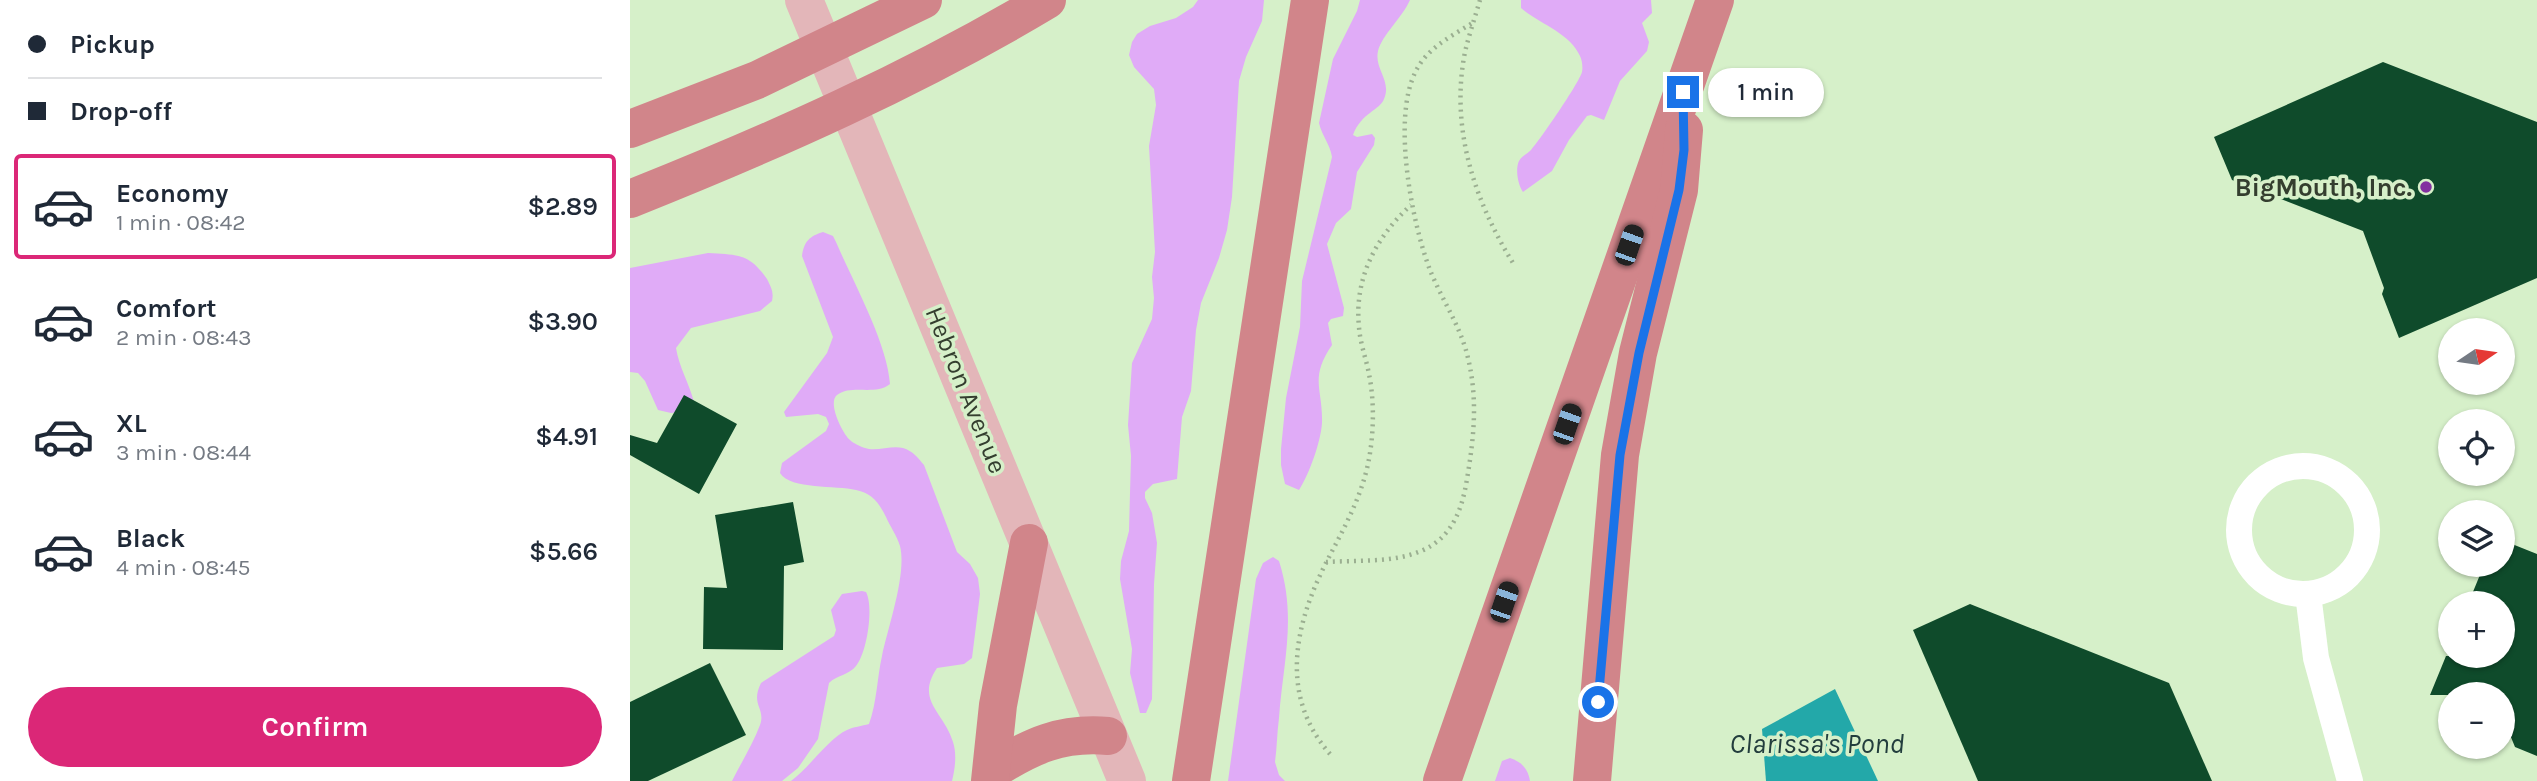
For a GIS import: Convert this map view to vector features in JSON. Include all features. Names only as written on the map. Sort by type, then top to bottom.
[{"type":"highway","points":[[630,129],[757,80],[923,0]]},
{"type":"highway","points":[[630,199],[744,152],[876,91],[1047,0]]},
{"type":"highway","points":[[1191,781],[1310,0]]},
{"type":"highway","points":[[1442,781],[1715,0]]},
{"type":"highway","points":[[1592,781],[1620,455],[1639,353],[1679,190],[1684,150],[1683,92]]},
{"type":"highway","points":[[992,776],[992,747],[998,705],[1030,543]]},
{"type":"highway","points":[[992,776],[1020,752],[1049,741],[1074,736],[1108,736]]},
{"type":"main road","name":"Hebron Avenue","points":[[804,0],[1127,781]]},
{"type":"street","points":[[2301,465],[2333,472],[2346,481],[2358,496],[2366,513],[2368,532],[2365,551],[2356,567],[2343,581],[2326,590],[2308,594],[2291,593],[2262,579],[2250,566],[2239,533],[2241,514],[2248,497],[2259,482],[2275,472],[2301,465]]},
{"type":"street","points":[[2308,594],[2316,658],[2350,781]]},
{"type":"path","points":[[1480,0],[1465,53],[1461,89],[1462,126],[1478,198],[1513,263]]},
{"type":"path","points":[[1326,562],[1397,557],[1423,550],[1449,531],[1462,505],[1475,433],[1474,384],[1458,328],[1430,271],[1411,205],[1405,135],[1409,86],[1422,60],[1434,48],[1474,22]]},
{"type":"path","points":[[1330,754],[1319,742],[1304,713],[1297,690],[1296,666],[1307,610],[1326,562],[1353,512],[1370,454],[1372,401],[1359,326],[1362,281],[1369,259],[1381,239],[1411,205]]},
{"type":"shaded area","points":[[1198,0],[1264,0],[1262,21],[1239,81],[1232,197],[1227,230],[1201,303],[1191,391],[1182,417],[1177,479],[1153,484],[1145,492],[1157,543],[1152,699],[1146,713],[1140,713],[1130,673],[1132,649],[1120,579],[1121,561],[1129,531],[1131,456],[1128,425],[1132,363],[1152,319],[1154,298],[1152,277],[1155,252],[1149,146],[1156,105],[1154,89],[1134,67],[1129,55],[1137,34],[1150,26],[1176,18],[1193,7]]},
{"type":"shaded area","points":[[1360,0],[1410,0],[1378,51],[1378,64],[1385,81],[1386,93],[1382,103],[1365,117],[1353,135],[1357,137],[1372,134],[1375,138],[1374,145],[1357,172],[1351,209],[1336,223],[1327,244],[1344,308],[1343,316],[1331,319],[1328,323],[1332,345],[1319,375],[1321,430],[1317,448],[1299,490],[1285,484],[1281,449],[1286,398],[1300,327],[1302,281],[1332,157],[1319,123],[1333,59]]},
{"type":"shaded area","points":[[1521,0],[1651,0],[1652,13],[1642,23],[1649,42],[1647,51],[1620,81],[1604,120],[1587,116],[1569,140],[1552,171],[1523,192],[1518,177],[1519,161],[1531,150],[1574,87],[1582,72],[1582,62],[1569,41],[1521,8]]},
{"type":"shaded area","points":[[823,232],[833,236],[868,312],[883,350],[890,384],[877,389],[850,390],[837,395],[834,405],[840,425],[850,440],[861,447],[903,448],[920,460],[957,552],[970,564],[978,578],[980,594],[972,658],[964,664],[937,668],[929,689],[933,706],[949,732],[954,747],[952,781],[791,781],[840,734],[869,724],[901,571],[899,542],[881,507],[871,496],[856,490],[804,485],[780,473],[782,463],[826,431],[829,424],[826,417],[818,414],[786,417],[784,412],[827,353],[833,337],[802,256],[808,240]]},
{"type":"shaded area","points":[[708,253],[735,255],[754,264],[770,285],[772,301],[760,311],[691,328],[676,348],[694,402],[688,411],[671,413],[658,410],[645,381],[638,373],[630,372],[630,268]]},
{"type":"shaded area","points":[[1273,557],[1279,561],[1287,601],[1287,640],[1275,762],[1279,775],[1285,781],[1228,781],[1256,579],[1263,563]]},
{"type":"shaded area","points":[[866,592],[869,608],[863,651],[853,669],[829,683],[818,739],[798,768],[782,781],[732,781],[760,725],[761,714],[757,696],[761,683],[834,636],[836,630],[831,610],[842,594]]},
{"type":"shaded area","points":[[1510,758],[1524,766],[1530,781],[1495,781],[1502,761]]},
{"type":"water","name":"Clarissa's Pond","points":[[1835,689],[1878,781],[1766,781],[1762,729]]},
{"type":"building","points":[[2383,62],[2537,122],[2537,278],[2445,318],[2438,318],[2438,321],[2399,338],[2363,231],[2232,180],[2214,137]]},
{"type":"building","points":[[684,395],[737,424],[699,494],[630,455],[630,435],[657,443]]},
{"type":"building","points":[[793,502],[804,562],[784,566],[783,650],[703,649],[704,587],[727,588],[715,515]]},
{"type":"building","points":[[2515,545],[2537,554],[2537,756],[2515,747],[2515,682],[2438,682],[2438,695],[2430,695],[2441,668],[2515,668],[2515,591],[2473,591],[2479,577],[2515,577]]},
{"type":"building","points":[[1970,604],[2169,683],[2212,781],[1978,781],[1913,630]]},
{"type":"building","points":[[710,663],[746,735],[648,781],[630,781],[630,702]]},
{"type":"place","name":"BigMouth, Inc.","points":[[2426,187]]},
{"type":"route","points":[[1598,702],[1620,455],[1639,353],[1679,190],[1684,150],[1683,92]]}]
